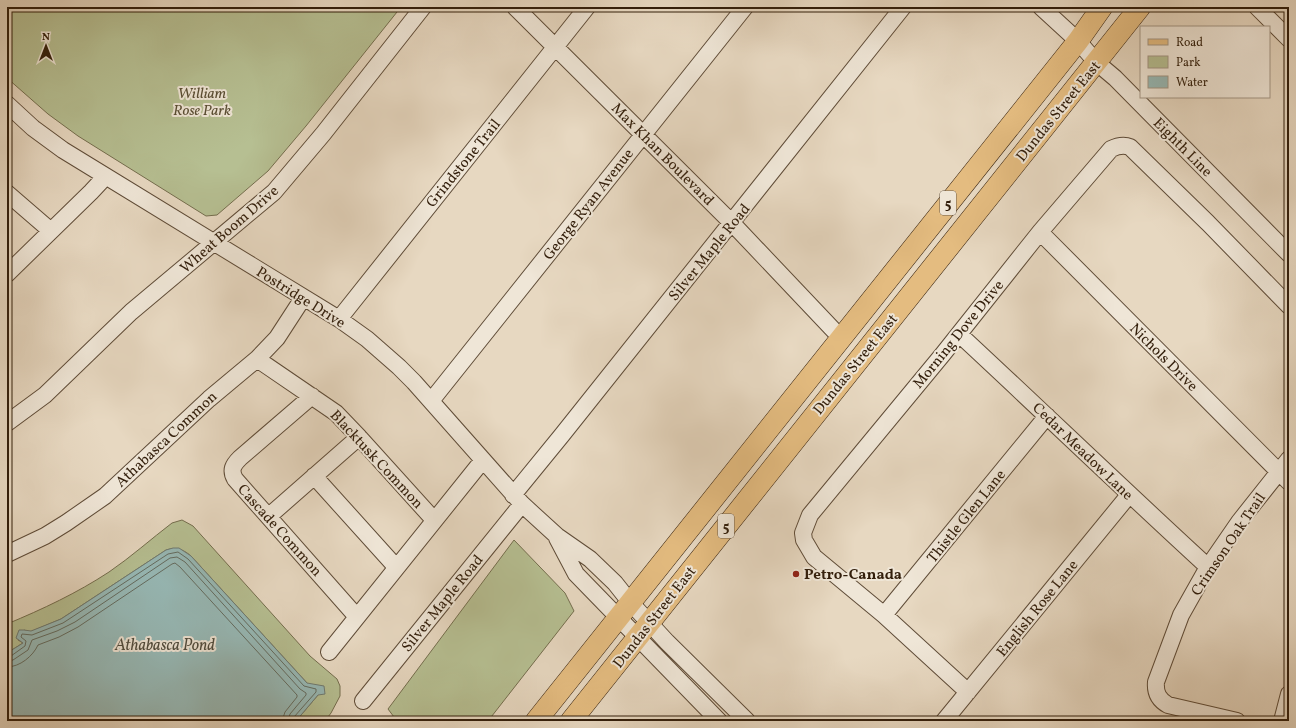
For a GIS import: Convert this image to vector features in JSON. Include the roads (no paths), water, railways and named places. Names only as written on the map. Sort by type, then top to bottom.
[{"type":"main road","name":"Dundas Street East","points":[[536,721],[1078,41],[1102,7]]},
{"type":"main road","name":"Dundas Street East","points":[[571,721],[1140,7]]},
{"type":"street","name":"Wheat Boom Drive","points":[[7,423],[44,395],[131,312],[274,192],[424,7]]},
{"type":"street","name":"Max Khan Boulevard","points":[[515,7],[732,223],[841,338]]},
{"type":"street","name":"Grindstone Trail","points":[[339,319],[587,7]]},
{"type":"street","name":"George Ryan Avenue","points":[[431,401],[745,7]]},
{"type":"street","name":"Silver Maple Road","points":[[363,701],[732,223],[903,7]]},
{"type":"street","name":"Eighth Line","points":[[1042,7],[1078,41],[1096,62],[1120,84],[1289,254]]},
{"type":"street","points":[[1257,7],[1289,39]]},
{"type":"street","name":"Postridge Drive","points":[[7,104],[47,138],[105,177],[339,319],[385,353],[431,401],[517,500],[557,536],[590,559],[615,583],[624,610]]},
{"type":"street","name":"Morning Dove Drive","points":[[968,692],[884,615],[814,557],[804,540],[803,532],[810,515],[943,354],[1040,232],[1111,150],[1119,146],[1126,146],[1134,150],[1289,306]]},
{"type":"street","points":[[7,274],[105,177]]},
{"type":"street","points":[[7,192],[51,232]]},
{"type":"street","name":"Nichols Drive","points":[[1040,232],[1286,471]]},
{"type":"street","name":"Athabasca Common","points":[[7,554],[45,536],[104,496],[209,399],[257,359],[278,338],[303,298]]},
{"type":"street","name":"Cedar Meadow Lane","points":[[958,334],[1047,416],[1129,495],[1208,566]]},
{"type":"street","name":"Blacktusk Common","points":[[257,359],[336,413],[434,520]]},
{"type":"street","name":"Cascade Common","points":[[312,396],[251,447],[234,464],[232,474],[357,617]]},
{"type":"street","name":"Thistle Glen Lane","points":[[884,615],[1047,416]]},
{"type":"street","points":[[269,516],[359,437]]},
{"type":"street","points":[[329,652],[483,460]]},
{"type":"street","name":"Crimson Oak Trail","points":[[1237,721],[1168,705],[1162,702],[1158,696],[1155,689],[1156,682],[1181,615],[1208,566],[1239,522],[1286,471]]},
{"type":"street","points":[[314,476],[396,567]]},
{"type":"street","name":"English Rose Lane","points":[[944,721],[1129,495]]},
{"type":"street","name":"Postridge Drive","points":[[557,536],[576,574],[624,610],[643,630],[719,721]]},
{"type":"street","name":"Postridge Drive","points":[[643,630],[667,642],[747,721]]},
{"type":"street","points":[[1282,721],[1289,694]]},
{"type":"water","name":"Athabasca Pond","points":[[179,548],[191,556],[307,683],[324,686],[325,694],[318,695],[296,721],[7,721],[7,653],[23,643],[16,638],[19,630],[31,631],[61,619],[166,550]]},
{"type":"place","name":"Petro-Canada","points":[[796,574]]},
{"type":"park label","name":"William Rose Park","points":[[202,102]]}]
